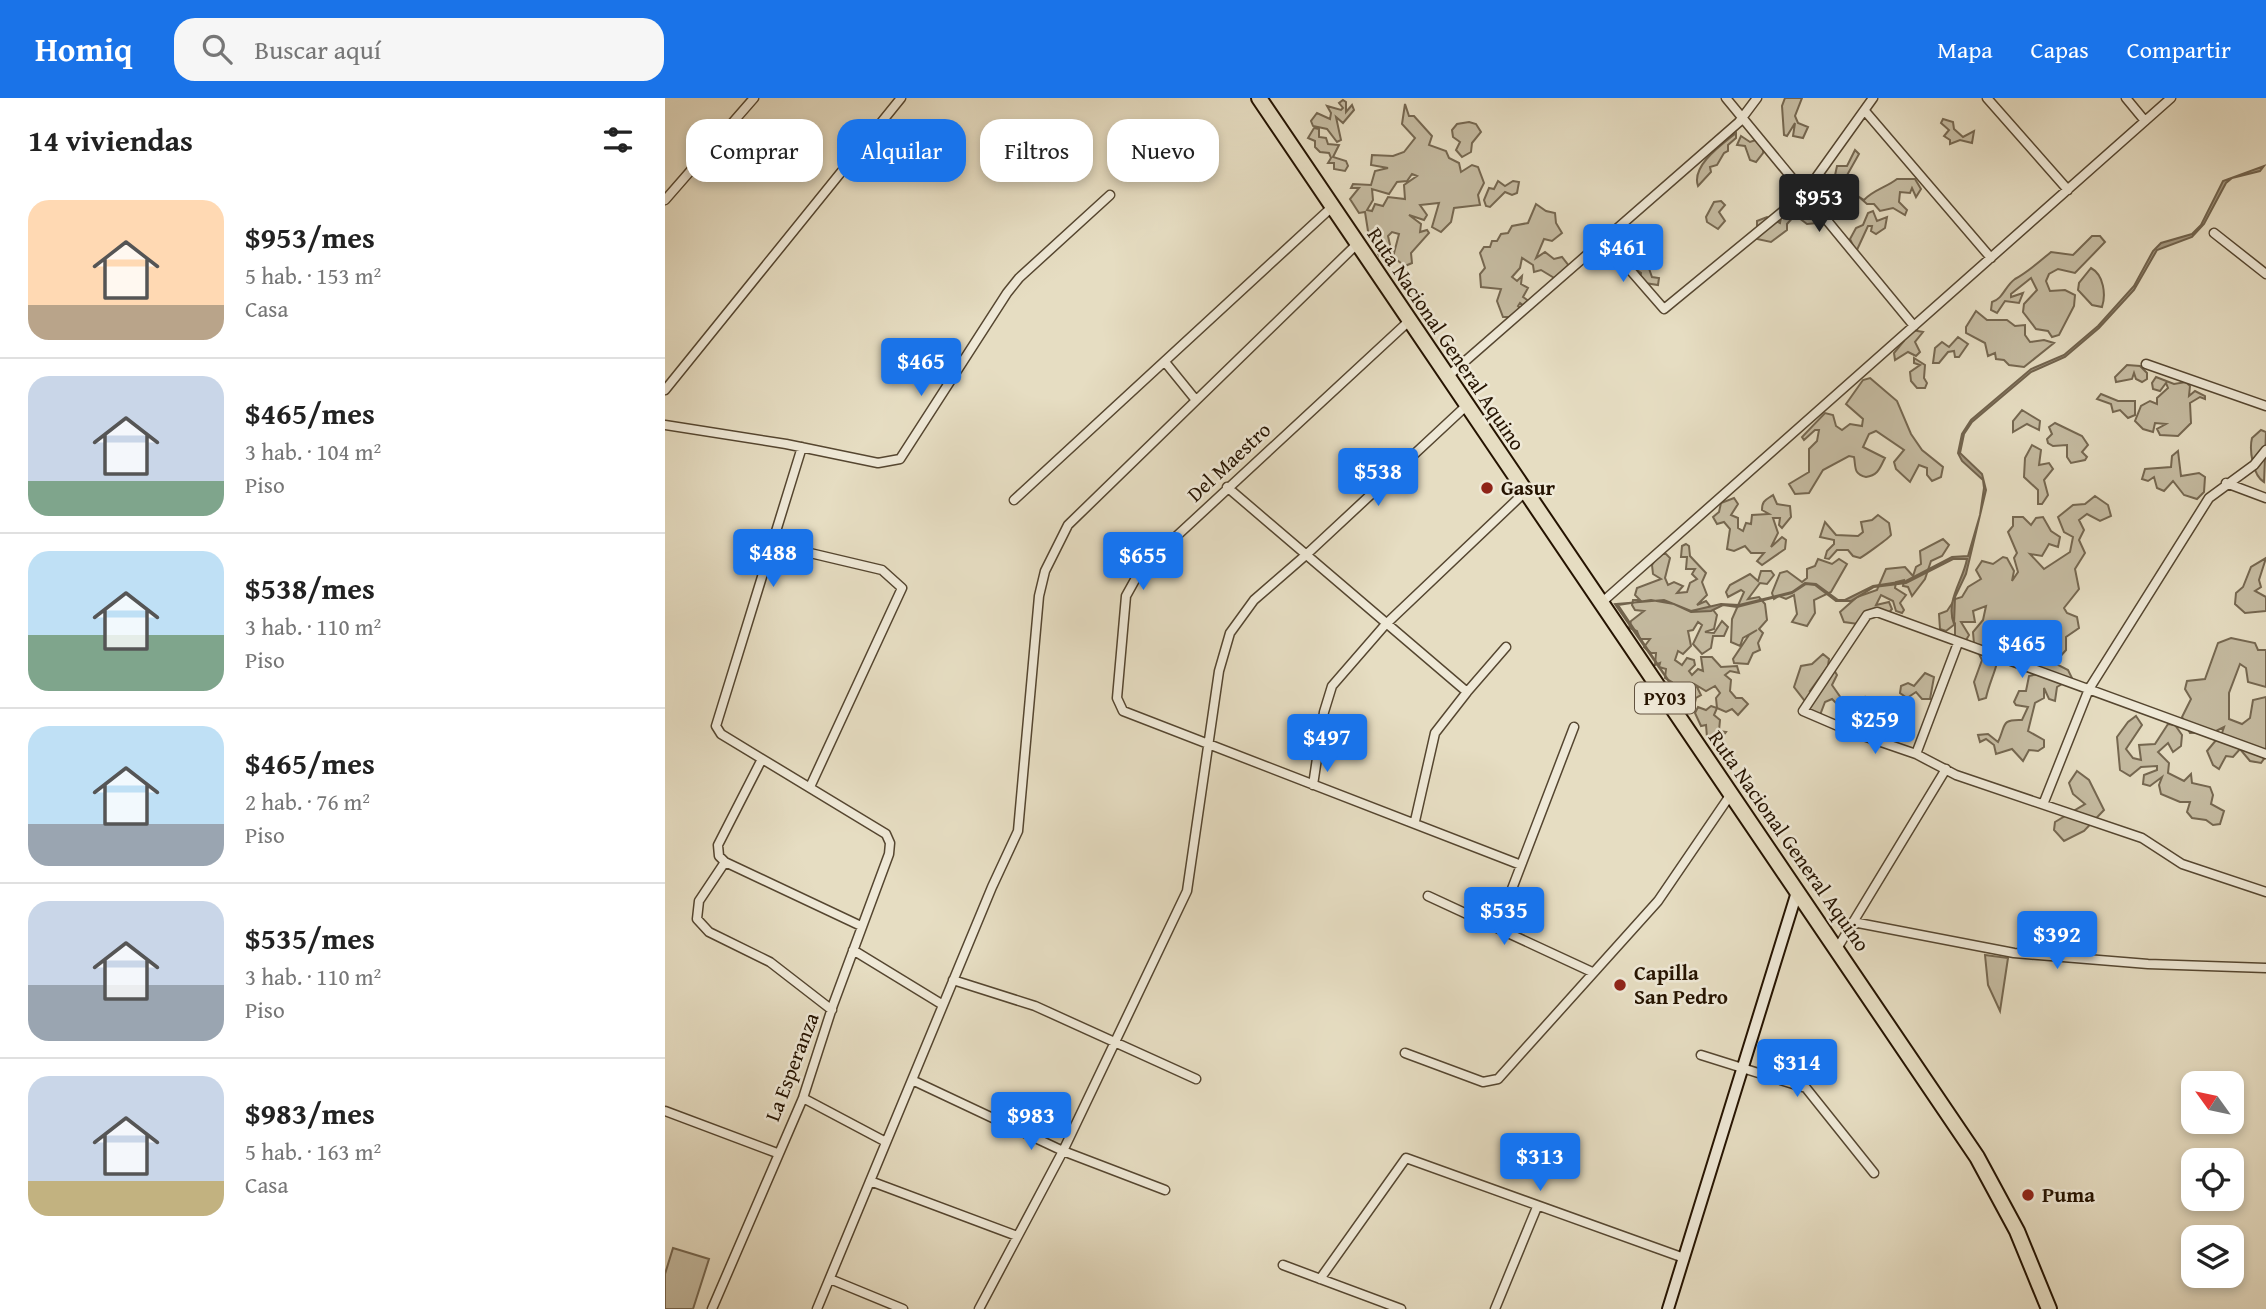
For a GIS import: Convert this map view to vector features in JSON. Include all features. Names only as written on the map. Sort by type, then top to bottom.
[{"type":"highway","name":"Ruta Nacional General Aquino","points":[[1259,98],[1524,493],[1797,892],[1838,947],[1977,1157],[2009,1213],[2047,1306]]},
{"type":"street","points":[[665,200],[754,98]]},
{"type":"street","points":[[665,390],[901,98]]},
{"type":"street","points":[[1725,98],[1913,326]]},
{"type":"street","points":[[1447,377],[1743,117],[1757,98]]},
{"type":"street","points":[[1604,240],[1664,309],[1805,193],[1873,98]]},
{"type":"street","points":[[1987,98],[2068,190]]},
{"type":"street","points":[[2126,98],[2145,121]]},
{"type":"street","points":[[1600,604],[2171,98]]},
{"type":"street","points":[[1864,111],[1991,258]]},
{"type":"street","points":[[665,425],[802,447],[878,463],[900,458],[1013,286],[1110,195]]},
{"type":"street","points":[[1014,500],[1332,207]]},
{"type":"street","points":[[2214,233],[2266,274]]},
{"type":"street","points":[[817,1309],[953,980],[1018,831],[1039,596],[1055,549],[1068,525],[1357,244]]},
{"type":"street","name":"Del Maestro","points":[[1209,746],[1123,710],[1117,698],[1125,607],[1132,581],[1227,487],[1409,321]]},
{"type":"street","points":[[1165,362],[1195,399]]},
{"type":"street","points":[[2146,364],[2266,406]]},
{"type":"street","points":[[979,1309],[1063,1151],[1187,891],[1219,671],[1230,633],[1254,600],[1466,406]]},
{"type":"street","points":[[772,544],[882,570],[902,588],[810,787],[721,734],[716,726],[772,544],[802,447]]},
{"type":"street","points":[[2044,802],[2089,689],[2209,498],[2254,465],[2266,450]]},
{"type":"street","points":[[2226,483],[2266,498]]},
{"type":"street","points":[[1227,487],[1307,554],[1385,625],[1467,692]]},
{"type":"street","points":[[1313,785],[1324,712],[1332,686],[1385,625],[1524,493]]},
{"type":"street","points":[[2266,754],[1877,612],[1867,615],[1804,709],[1805,714],[1916,754],[1946,769],[2143,838],[2182,864],[2266,891]]},
{"type":"street","points":[[1916,754],[1958,643]]},
{"type":"street","points":[[1415,821],[1434,733],[1506,647]]},
{"type":"street","points":[[1497,928],[1574,727]]},
{"type":"street","points":[[1209,746],[1415,821],[1521,865]]},
{"type":"street","points":[[762,759],[718,845],[719,856],[726,862],[861,926]]},
{"type":"street","points":[[1838,947],[1946,769]]},
{"type":"street","name":"La Esperanza","points":[[712,1309],[803,1098],[861,926],[889,854],[890,843],[886,834],[810,787]]},
{"type":"street","points":[[1405,1053],[1483,1082],[1499,1079],[1658,901],[1731,794]]},
{"type":"street","points":[[726,862],[699,901],[696,910],[702,928],[770,962],[832,1010]]},
{"type":"street","points":[[1668,1309],[1797,892]]},
{"type":"street","points":[[1428,896],[1592,972]]},
{"type":"street","points":[[1853,922],[2014,953],[2148,964],[2266,968]]},
{"type":"street","points":[[853,950],[943,1005]]},
{"type":"street","points":[[953,980],[1035,1006],[1196,1079]]},
{"type":"street","points":[[1701,1055],[1806,1088],[1874,1173]]},
{"type":"street","points":[[912,1080],[1063,1151],[1165,1190]]},
{"type":"street","points":[[803,1098],[887,1142]]},
{"type":"street","points":[[665,1111],[778,1153]]},
{"type":"street","points":[[1320,1279],[1406,1158],[1684,1258]]},
{"type":"street","points":[[870,1181],[1017,1236]]},
{"type":"street","points":[[1495,1309],[1537,1207]]},
{"type":"street","points":[[1283,1265],[1401,1309]]},
{"type":"street","points":[[830,1279],[902,1309]]},
{"type":"shaded area","points":[[1785,98],[1802,98],[1795,116],[1798,123],[1808,127],[1803,138],[1793,136],[1795,123],[1787,136],[1784,135],[1782,106]]},
{"type":"shaded area","points":[[1343,100],[1346,102],[1346,112],[1352,105],[1354,110],[1343,123],[1336,117],[1341,140],[1337,142],[1327,129],[1313,126],[1311,121],[1317,113],[1330,119],[1331,113],[1327,106],[1341,110],[1343,108],[1339,103]]},
{"type":"shaded area","points":[[1405,104],[1409,116],[1414,116],[1432,136],[1429,145],[1446,151],[1449,158],[1459,163],[1461,172],[1472,165],[1478,167],[1484,183],[1478,195],[1480,205],[1454,208],[1451,222],[1441,232],[1432,227],[1439,203],[1420,205],[1427,215],[1424,220],[1409,215],[1421,224],[1420,232],[1427,230],[1429,233],[1411,253],[1412,263],[1405,266],[1393,257],[1399,234],[1392,232],[1388,236],[1392,254],[1384,252],[1379,256],[1377,251],[1381,247],[1368,231],[1365,212],[1359,213],[1350,199],[1359,188],[1351,188],[1353,184],[1371,185],[1375,171],[1388,168],[1371,165],[1372,155],[1393,156],[1404,152],[1415,138],[1402,124]],"holes":[[[1412,174],[1417,176],[1404,185],[1405,199],[1388,197],[1383,206],[1375,204],[1372,211],[1367,210],[1373,200],[1372,189],[1389,194],[1397,182],[1407,181]]]},
{"type":"shaded area","points":[[1943,119],[1953,122],[1954,129],[1963,137],[1974,131],[1972,143],[1960,140],[1950,144],[1950,140],[1944,136],[1949,130],[1941,123]]},
{"type":"shaded area","points":[[1457,124],[1476,124],[1481,132],[1472,143],[1471,152],[1462,157],[1456,150],[1460,142],[1453,137],[1452,130]]},
{"type":"shaded area","points":[[1314,128],[1319,129],[1319,137],[1326,138],[1328,144],[1339,145],[1333,157],[1346,161],[1348,166],[1345,171],[1334,169],[1334,163],[1328,163],[1331,158],[1329,153],[1320,152],[1315,147],[1315,141],[1308,138]]},
{"type":"shaded area","points":[[1736,133],[1736,138],[1728,145],[1728,151],[1717,165],[1710,167],[1711,172],[1698,186],[1697,178],[1703,164]]},
{"type":"shaded area","points":[[1741,136],[1750,142],[1759,139],[1764,145],[1763,153],[1756,162],[1750,160],[1745,146],[1737,145]]},
{"type":"shaded area","points":[[1855,150],[1859,154],[1846,177],[1817,190],[1826,206],[1817,223],[1807,224],[1795,215],[1787,224],[1787,230],[1771,242],[1757,239],[1757,221],[1767,217],[1780,223],[1782,213],[1792,204],[1799,207],[1815,199],[1817,185],[1834,180],[1837,166],[1847,166]]},
{"type":"shaded area","points":[[2264,166],[2260,171],[2232,178],[2226,183],[2204,224],[2192,237],[2157,250],[2134,290],[2099,328],[2065,357],[2031,372],[1972,422],[1964,434],[1960,453],[1982,474],[1986,490],[1966,574],[1955,597],[1954,624],[1953,599],[1967,559],[1953,559],[1906,583],[1874,587],[1851,601],[1836,601],[1815,585],[1806,584],[1792,593],[1737,607],[1723,605],[1711,611],[1691,612],[1675,605],[1691,611],[1721,604],[1739,605],[1792,592],[1805,583],[1816,584],[1838,600],[1845,600],[1873,586],[1906,581],[1952,557],[1968,556],[1980,515],[1984,488],[1983,480],[1962,461],[1958,453],[1962,434],[1971,420],[2031,369],[2064,355],[2098,326],[2134,286],[2153,251],[2161,243],[2192,234],[2201,225],[2223,181]]},
{"type":"shaded area","points":[[1897,179],[1915,179],[1921,189],[1916,197],[1912,188],[1910,193],[1900,192],[1899,202],[1907,210],[1905,215],[1893,208],[1880,211],[1874,204],[1867,204],[1859,197],[1864,200]]},
{"type":"shaded area","points":[[1498,181],[1505,186],[1513,181],[1519,182],[1517,193],[1512,195],[1505,192],[1490,207],[1486,206],[1484,200],[1489,188],[1494,189]]},
{"type":"shaded area","points":[[1858,196],[1852,201],[1857,209],[1853,216],[1848,216],[1846,210],[1841,209],[1841,201],[1850,201]]},
{"type":"shaded area","points":[[1721,201],[1725,205],[1719,212],[1725,221],[1718,229],[1707,222],[1706,217],[1714,202]]},
{"type":"shaded area","points":[[1536,204],[1555,213],[1556,223],[1562,233],[1552,241],[1544,239],[1536,258],[1545,252],[1554,259],[1562,257],[1569,266],[1556,279],[1541,270],[1534,272],[1533,265],[1522,258],[1520,268],[1512,277],[1517,281],[1522,276],[1521,284],[1528,288],[1523,297],[1530,302],[1524,306],[1520,303],[1518,306],[1521,309],[1509,317],[1503,317],[1497,301],[1501,289],[1481,287],[1480,274],[1485,268],[1480,253],[1484,247],[1490,247],[1492,241],[1497,241],[1501,234],[1508,233],[1512,226],[1528,223]]},
{"type":"shaded area","points":[[1873,211],[1877,221],[1887,217],[1885,228],[1876,234],[1871,231],[1872,226],[1868,226],[1856,252],[1850,239],[1856,228],[1863,225],[1868,213]]},
{"type":"shaded area","points":[[1644,226],[1646,233],[1655,232],[1659,241],[1653,248],[1639,251],[1638,256],[1647,263],[1652,277],[1659,278],[1658,285],[1645,283],[1640,279],[1641,273],[1637,270],[1639,265],[1631,256],[1645,239],[1638,237],[1639,228]]},
{"type":"shaded area","points":[[2092,236],[2100,236],[2105,242],[2075,273],[2058,269],[2049,274],[2046,281],[2050,291],[2065,290],[2075,295],[2074,306],[2059,335],[2052,337],[2048,331],[2036,329],[2023,312],[2024,304],[2037,290],[2031,278],[2011,294],[2011,297],[2023,293],[2019,303],[2005,301],[1997,313],[1991,310],[1992,302],[1999,298],[2012,282],[2051,252],[2073,255]]},
{"type":"shaded area","points":[[2091,268],[2099,275],[2103,286],[2102,307],[2092,305],[2078,290],[2079,283]]},
{"type":"shaded area","points":[[1976,311],[1987,320],[2007,320],[2015,326],[2025,325],[2025,335],[2030,342],[2044,340],[2054,343],[2024,367],[2009,365],[2004,360],[1996,359],[1995,353],[1988,356],[1985,343],[1966,333],[1966,327]]},
{"type":"shaded area","points":[[1912,330],[1923,332],[1915,342],[1920,352],[1916,356],[1908,352],[1895,360],[1894,353],[1904,341],[1904,335]]},
{"type":"shaded area","points":[[1958,337],[1968,344],[1959,357],[1955,357],[1954,351],[1948,352],[1939,363],[1933,363],[1935,348],[1942,342],[1949,347]]},
{"type":"shaded area","points":[[1914,358],[1925,365],[1925,388],[1917,388],[1911,381],[1910,372],[1920,365],[1914,363]]},
{"type":"shaded area","points":[[2127,365],[2140,366],[2147,373],[2147,379],[2142,382],[2136,379],[2134,373],[2132,379],[2116,382],[2115,377]]},
{"type":"shaded area","points":[[2156,377],[2174,384],[2186,382],[2190,386],[2189,396],[2195,391],[2205,396],[2205,399],[2200,397],[2190,403],[2191,423],[2178,436],[2160,435],[2157,429],[2166,424],[2155,423],[2153,432],[2143,429],[2135,421],[2141,406],[2150,401],[2157,404],[2157,398],[2168,388],[2166,383],[2160,391],[2153,389],[2152,383]]},
{"type":"shaded area","points":[[1870,378],[1897,401],[1911,434],[1922,450],[1943,467],[1941,477],[1932,481],[1927,475],[1927,468],[1919,465],[1910,482],[1896,469],[1894,462],[1904,450],[1876,431],[1869,434],[1863,447],[1885,458],[1876,472],[1866,477],[1859,474],[1854,457],[1849,456],[1823,470],[1809,493],[1795,494],[1789,484],[1809,472],[1809,449],[1817,441],[1819,430],[1815,430],[1804,440],[1802,437],[1825,413],[1833,415],[1836,426],[1842,430],[1850,424],[1862,426],[1863,419],[1846,404],[1863,380]]},
{"type":"shaded area","points":[[2101,394],[2118,401],[2135,401],[2135,415],[2128,418],[2120,410],[2113,412],[2111,404],[2097,399]]},
{"type":"shaded area","points":[[2022,410],[2040,421],[2039,430],[2027,424],[2013,432],[2013,421]]},
{"type":"shaded area","points":[[2055,423],[2082,436],[2088,445],[2082,452],[2087,457],[2085,460],[2071,463],[2067,457],[2067,445],[2053,446],[2048,443],[2047,439],[2052,434],[2049,427]]},
{"type":"shaded area","points":[[2261,430],[2266,432],[2264,482],[2255,469],[2251,449],[2252,438]]},
{"type":"shaded area","points":[[2032,445],[2041,450],[2039,465],[2049,463],[2053,469],[2044,480],[2048,495],[2042,504],[2038,504],[2038,490],[2024,477],[2025,458]]},
{"type":"shaded area","points":[[2178,451],[2181,476],[2199,473],[2205,477],[2204,492],[2197,499],[2184,495],[2173,481],[2164,491],[2157,488],[2154,477],[2148,481],[2142,479],[2145,469],[2171,467],[2172,456]]},
{"type":"shaded area","points":[[1773,495],[1777,504],[1790,506],[1791,517],[1782,528],[1779,525],[1780,518],[1773,518],[1778,533],[1771,547],[1782,537],[1786,540],[1785,549],[1762,565],[1757,561],[1764,553],[1751,553],[1745,546],[1734,551],[1727,549],[1730,529],[1724,522],[1717,524],[1713,517],[1719,512],[1721,503],[1734,498],[1738,504],[1731,515],[1738,518],[1738,528],[1743,531],[1746,523],[1751,524],[1752,515],[1769,514],[1762,510],[1762,507]]},
{"type":"shaded area","points":[[2095,496],[2108,505],[2111,516],[2100,521],[2087,514],[2079,520],[2084,530],[2079,540],[2085,553],[2075,569],[2079,589],[2064,608],[2067,613],[2077,617],[2079,628],[2066,637],[2066,650],[2058,659],[2058,665],[2068,670],[2072,678],[2057,687],[2055,701],[2049,699],[2044,688],[2044,698],[2035,703],[2028,731],[2044,740],[2044,747],[2038,751],[2029,750],[2023,761],[2012,749],[1996,754],[1994,745],[1986,739],[1980,742],[1978,735],[1988,734],[1998,742],[2007,722],[2022,720],[2028,707],[2016,705],[2014,702],[2019,691],[2026,691],[2029,676],[2038,674],[2011,659],[2004,651],[2003,640],[1999,645],[1986,698],[1979,700],[1974,682],[1982,660],[1974,644],[1973,632],[1983,620],[1986,606],[1973,611],[1975,622],[1961,622],[1969,635],[1965,642],[1955,639],[1955,624],[1946,631],[1940,629],[1939,614],[1947,611],[1955,599],[1962,597],[1968,587],[1981,579],[1976,570],[1982,561],[1993,564],[2003,557],[2007,558],[2014,571],[2012,581],[2018,572],[2014,558],[2017,553],[2008,532],[2013,526],[2013,517],[2023,517],[2031,525],[2036,518],[2043,517],[2051,531],[2060,537],[2058,547],[2049,544],[2042,556],[2030,554],[2044,569],[2070,552],[2073,537],[2064,532],[2058,517],[2073,505],[2085,504]]},
{"type":"shaded area","points":[[1878,515],[1889,523],[1891,535],[1886,540],[1860,558],[1853,556],[1848,550],[1837,550],[1829,559],[1825,558],[1834,540],[1820,537],[1825,522],[1836,535],[1858,536],[1863,532],[1861,522],[1872,520]]},
{"type":"shaded area","points":[[1943,539],[1949,545],[1942,556],[1931,561],[1925,579],[1912,596],[1908,587],[1903,586],[1904,580],[1896,582],[1895,588],[1906,595],[1900,603],[1904,610],[1902,613],[1896,611],[1893,601],[1881,595],[1876,605],[1889,602],[1892,609],[1887,615],[1879,613],[1858,624],[1844,622],[1840,612],[1857,597],[1877,590],[1886,569],[1905,567],[1913,576],[1916,567],[1921,564],[1920,551]]},
{"type":"shaded area","points":[[1682,546],[1689,546],[1690,556],[1706,573],[1702,582],[1707,595],[1697,605],[1706,601],[1717,615],[1714,629],[1705,632],[1714,633],[1722,621],[1728,627],[1724,636],[1713,636],[1711,648],[1702,654],[1693,644],[1702,625],[1698,622],[1693,630],[1688,631],[1691,646],[1683,654],[1678,651],[1675,660],[1682,665],[1687,658],[1694,660],[1695,665],[1689,671],[1692,675],[1698,669],[1703,671],[1701,657],[1712,657],[1721,667],[1737,666],[1739,673],[1730,671],[1725,675],[1731,680],[1730,691],[1736,698],[1742,698],[1748,704],[1738,715],[1732,709],[1726,712],[1717,708],[1716,698],[1720,693],[1715,686],[1706,691],[1696,685],[1701,695],[1696,698],[1694,707],[1688,707],[1672,682],[1665,678],[1666,669],[1659,667],[1660,663],[1655,665],[1656,653],[1651,653],[1644,647],[1650,639],[1640,639],[1637,631],[1629,628],[1631,621],[1644,611],[1635,610],[1632,605],[1633,600],[1640,600],[1635,595],[1637,588],[1661,579],[1653,574],[1652,565],[1659,554],[1666,554],[1670,558],[1665,578],[1668,585],[1674,582],[1683,586],[1677,593],[1687,592],[1690,583],[1697,579],[1692,574],[1695,569],[1686,569],[1687,557],[1681,557]]},
{"type":"shaded area","points":[[2266,558],[2259,580],[2261,587],[2255,591],[2266,597],[2266,611],[2245,613],[2235,604],[2236,593],[2243,587],[2251,567]]},
{"type":"shaded area","points":[[1818,559],[1832,564],[1839,559],[1847,564],[1831,592],[1814,600],[1815,613],[1807,626],[1792,622],[1797,614],[1794,595],[1786,599],[1779,596],[1774,599],[1772,593],[1780,573],[1787,571],[1802,582],[1807,578],[1807,569],[1815,566]]},
{"type":"shaded area","points":[[1761,571],[1771,571],[1774,575],[1767,584],[1760,583],[1748,599],[1759,597],[1765,604],[1767,620],[1759,629],[1763,633],[1758,643],[1760,650],[1753,653],[1748,664],[1734,663],[1733,659],[1749,635],[1757,630],[1743,638],[1740,646],[1731,642],[1732,619],[1744,592],[1741,590],[1728,597],[1726,592],[1730,585],[1750,574],[1758,581]]},
{"type":"shaded area","points":[[1636,602],[1618,605],[1681,699],[1615,604]]},
{"type":"shaded area","points":[[2231,638],[2255,643],[2258,650],[2266,650],[2266,687],[2248,682],[2246,668],[2240,664],[2229,693],[2229,719],[2242,724],[2250,718],[2253,700],[2266,697],[2266,756],[2261,763],[2250,761],[2240,749],[2233,757],[2226,756],[2219,769],[2213,765],[2207,751],[2224,727],[2214,732],[2190,733],[2182,717],[2191,699],[2185,689],[2187,681],[2205,679],[2218,643]]},
{"type":"shaded area","points":[[1823,654],[1829,659],[1828,666],[1810,691],[1813,692],[1834,670],[1837,675],[1832,685],[1841,698],[1837,704],[1832,699],[1825,702],[1820,715],[1808,712],[1807,704],[1794,687],[1801,666],[1812,664]]},
{"type":"shaded area","points":[[1925,673],[1934,677],[1930,699],[1922,699],[1916,692],[1907,698],[1900,693],[1901,686],[1908,683],[1914,686]]},
{"type":"shaded area","points":[[1865,697],[1871,705],[1864,721],[1860,716],[1852,728],[1847,725],[1849,718],[1841,725],[1837,722],[1846,712],[1845,704],[1859,702]]},
{"type":"shaded area","points":[[1711,706],[1717,708],[1714,715],[1720,720],[1719,731],[1726,732],[1717,743],[1707,737],[1706,725],[1701,726],[1695,713],[1698,707],[1706,710]]},
{"type":"shaded area","points":[[2136,716],[2142,725],[2126,749],[2133,758],[2141,760],[2139,745],[2155,744],[2168,724],[2175,725],[2182,735],[2181,746],[2173,752],[2168,743],[2158,752],[2169,763],[2168,773],[2184,781],[2191,774],[2192,783],[2210,787],[2213,795],[2211,804],[2224,811],[2220,824],[2213,825],[2206,820],[2192,818],[2187,812],[2190,802],[2180,802],[2161,794],[2159,785],[2162,777],[2150,786],[2143,784],[2144,775],[2157,770],[2157,766],[2141,767],[2130,776],[2120,770],[2117,737]]},
{"type":"shaded area","points":[[2077,771],[2089,780],[2104,810],[2084,831],[2064,841],[2054,830],[2055,822],[2085,804],[2073,794],[2069,783]]},
{"type":"shaded area","points":[[1985,955],[2008,958],[2000,1011],[1988,985]]},
{"type":"shaded area","points":[[673,1248],[709,1259],[693,1309],[665,1309],[665,1274]]},
{"type":"place","name":"Gasur","points":[[1487,488]]},
{"type":"place","name":"Capilla San Pedro","points":[[1620,985]]},
{"type":"place","name":"Puma","points":[[2028,1195]]}]
